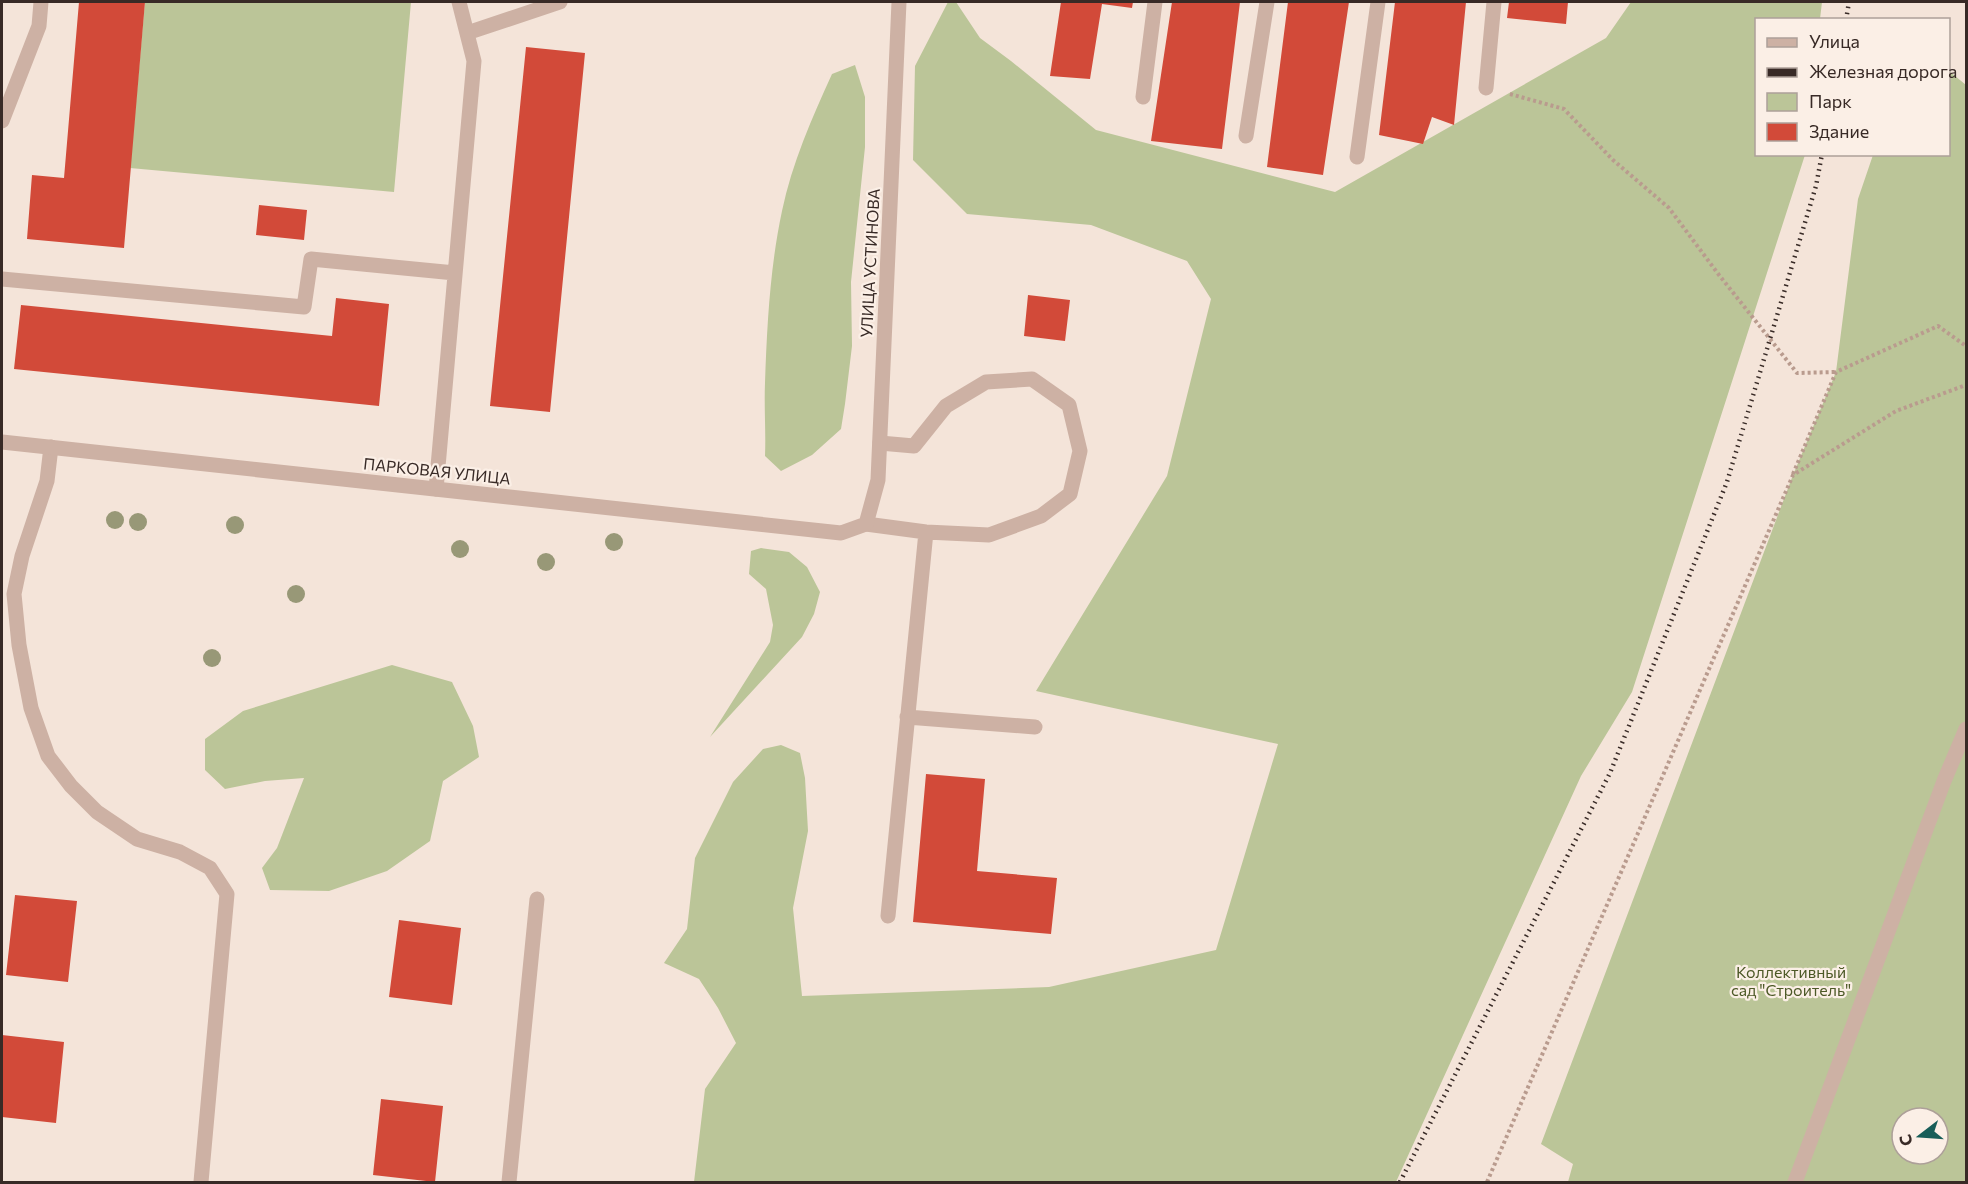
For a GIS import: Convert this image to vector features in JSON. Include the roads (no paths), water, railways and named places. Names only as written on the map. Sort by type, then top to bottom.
[{"type":"street","points":[[2,120],[39,26],[41,2]]},
{"type":"street","points":[[436,489],[474,61],[459,2]]},
{"type":"street","points":[[467,33],[560,2]]},
{"type":"street","name":"УЛИЦА УСТИНОВА","points":[[866,524],[878,480],[899,2]]},
{"type":"street","points":[[1143,97],[1155,2]]},
{"type":"street","points":[[1246,136],[1267,2]]},
{"type":"street","points":[[1357,157],[1378,2]]},
{"type":"street","points":[[1486,88],[1494,2]]},
{"type":"street","points":[[2,279],[304,307],[311,259],[455,273]]},
{"type":"street","points":[[866,524],[926,532],[989,535],[1041,516],[1070,494],[1080,452],[1069,405],[1032,379],[986,382],[946,406],[914,446],[880,443]]},
{"type":"street","name":"ПАРКОВАЯ УЛИЦА","points":[[2,442],[841,533],[866,524]]},
{"type":"street","points":[[51,447],[47,481],[22,556],[14,594],[31,708],[48,756],[71,786],[97,812],[137,838],[180,852],[210,868],[227,894],[201,1182]]},
{"type":"street","points":[[888,916],[926,532]]},
{"type":"street","points":[[907,717],[1035,727]]},
{"type":"street","points":[[1795,1182],[1944,781],[1966,729]]},
{"type":"street","points":[[509,1182],[537,899]]},
{"type":"railway","points":[[1846,18],[1849,2]]},
{"type":"railway","points":[[1400,1182],[1610,773],[1727,482],[1816,186],[1822,156]]},
{"type":"park label","name":"Коллективный сад \"Строитель\"","points":[[1791,981]]}]
